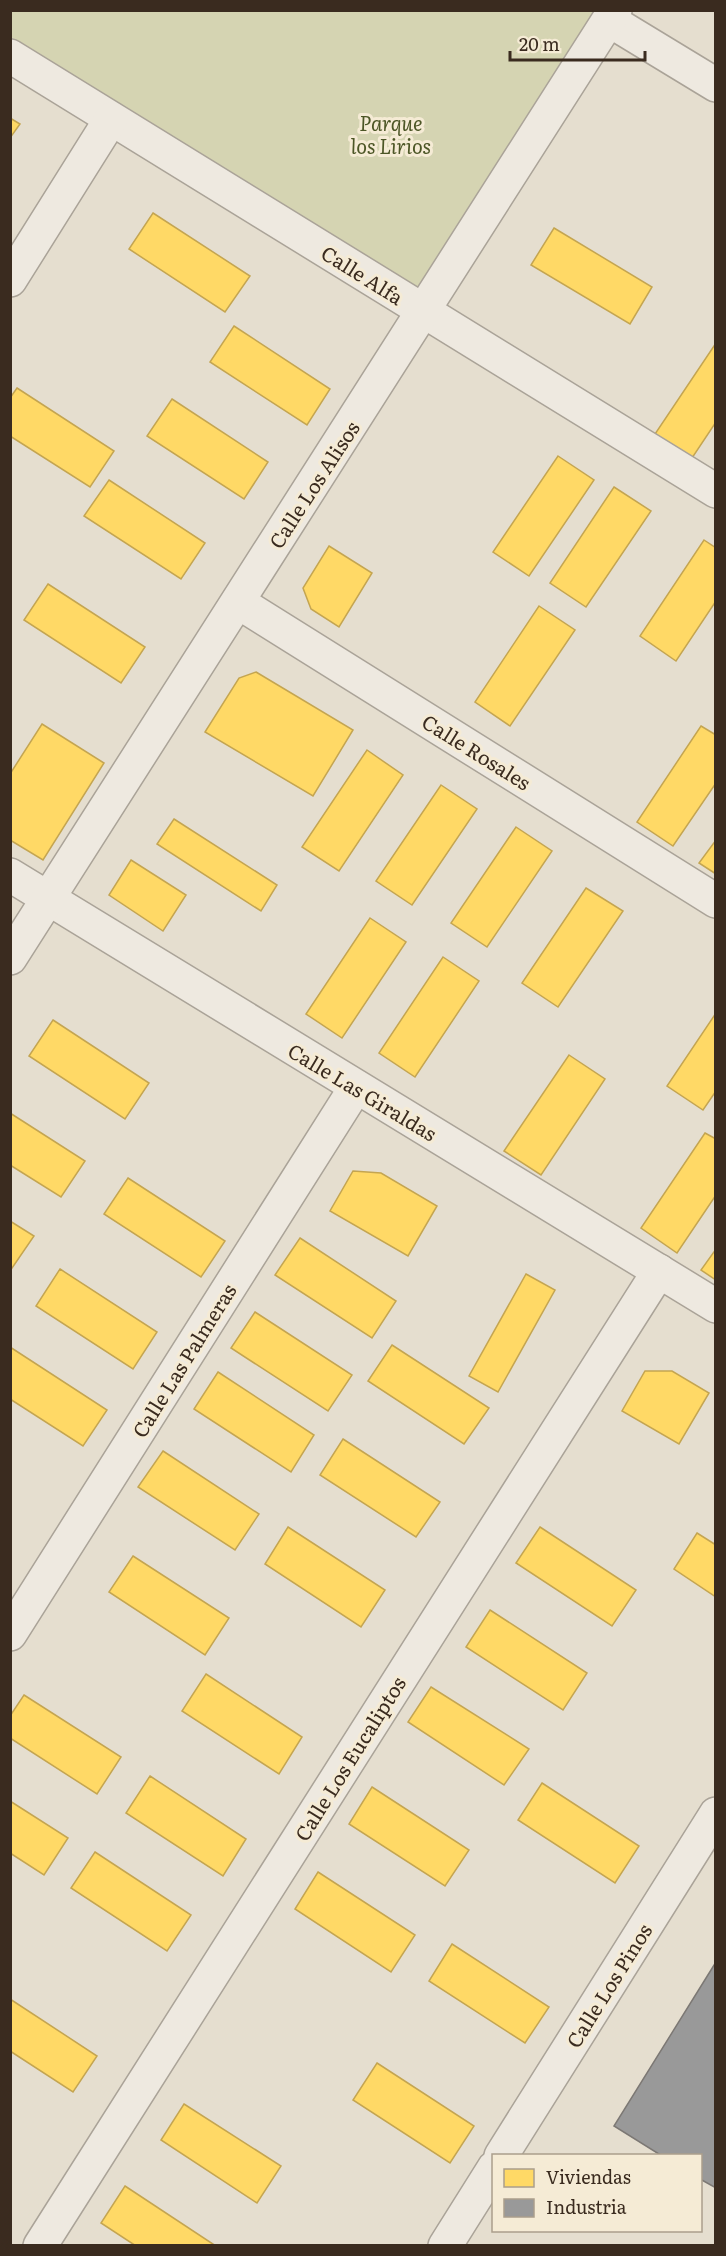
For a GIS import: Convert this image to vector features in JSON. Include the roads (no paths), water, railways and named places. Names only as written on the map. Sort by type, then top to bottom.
[{"type":"street","points":[[612,15],[716,84]]},
{"type":"street","name":"Calle Los Alisos","points":[[10,958],[612,15]]},
{"type":"street","name":"Calle Alfa","points":[[10,56],[716,491]]},
{"type":"street","points":[[10,280],[111,119]]},
{"type":"street","name":"Calle Rosales","points":[[238,602],[716,901]]},
{"type":"street","name":"Calle Las Giraldas","points":[[10,875],[716,1306]]},
{"type":"street","name":"Calle Las Palmeras","points":[[10,1634],[356,1087]]},
{"type":"street","name":"Calle Los Eucaliptos","points":[[40,2246],[658,1271]]},
{"type":"street","name":"Calle Los Pinos","points":[[502,2154],[716,1814]]},
{"type":"street","points":[[445,2246],[492,2171]]},
{"type":"park label","name":"Parque los Lirios","points":[[391,134]]}]
